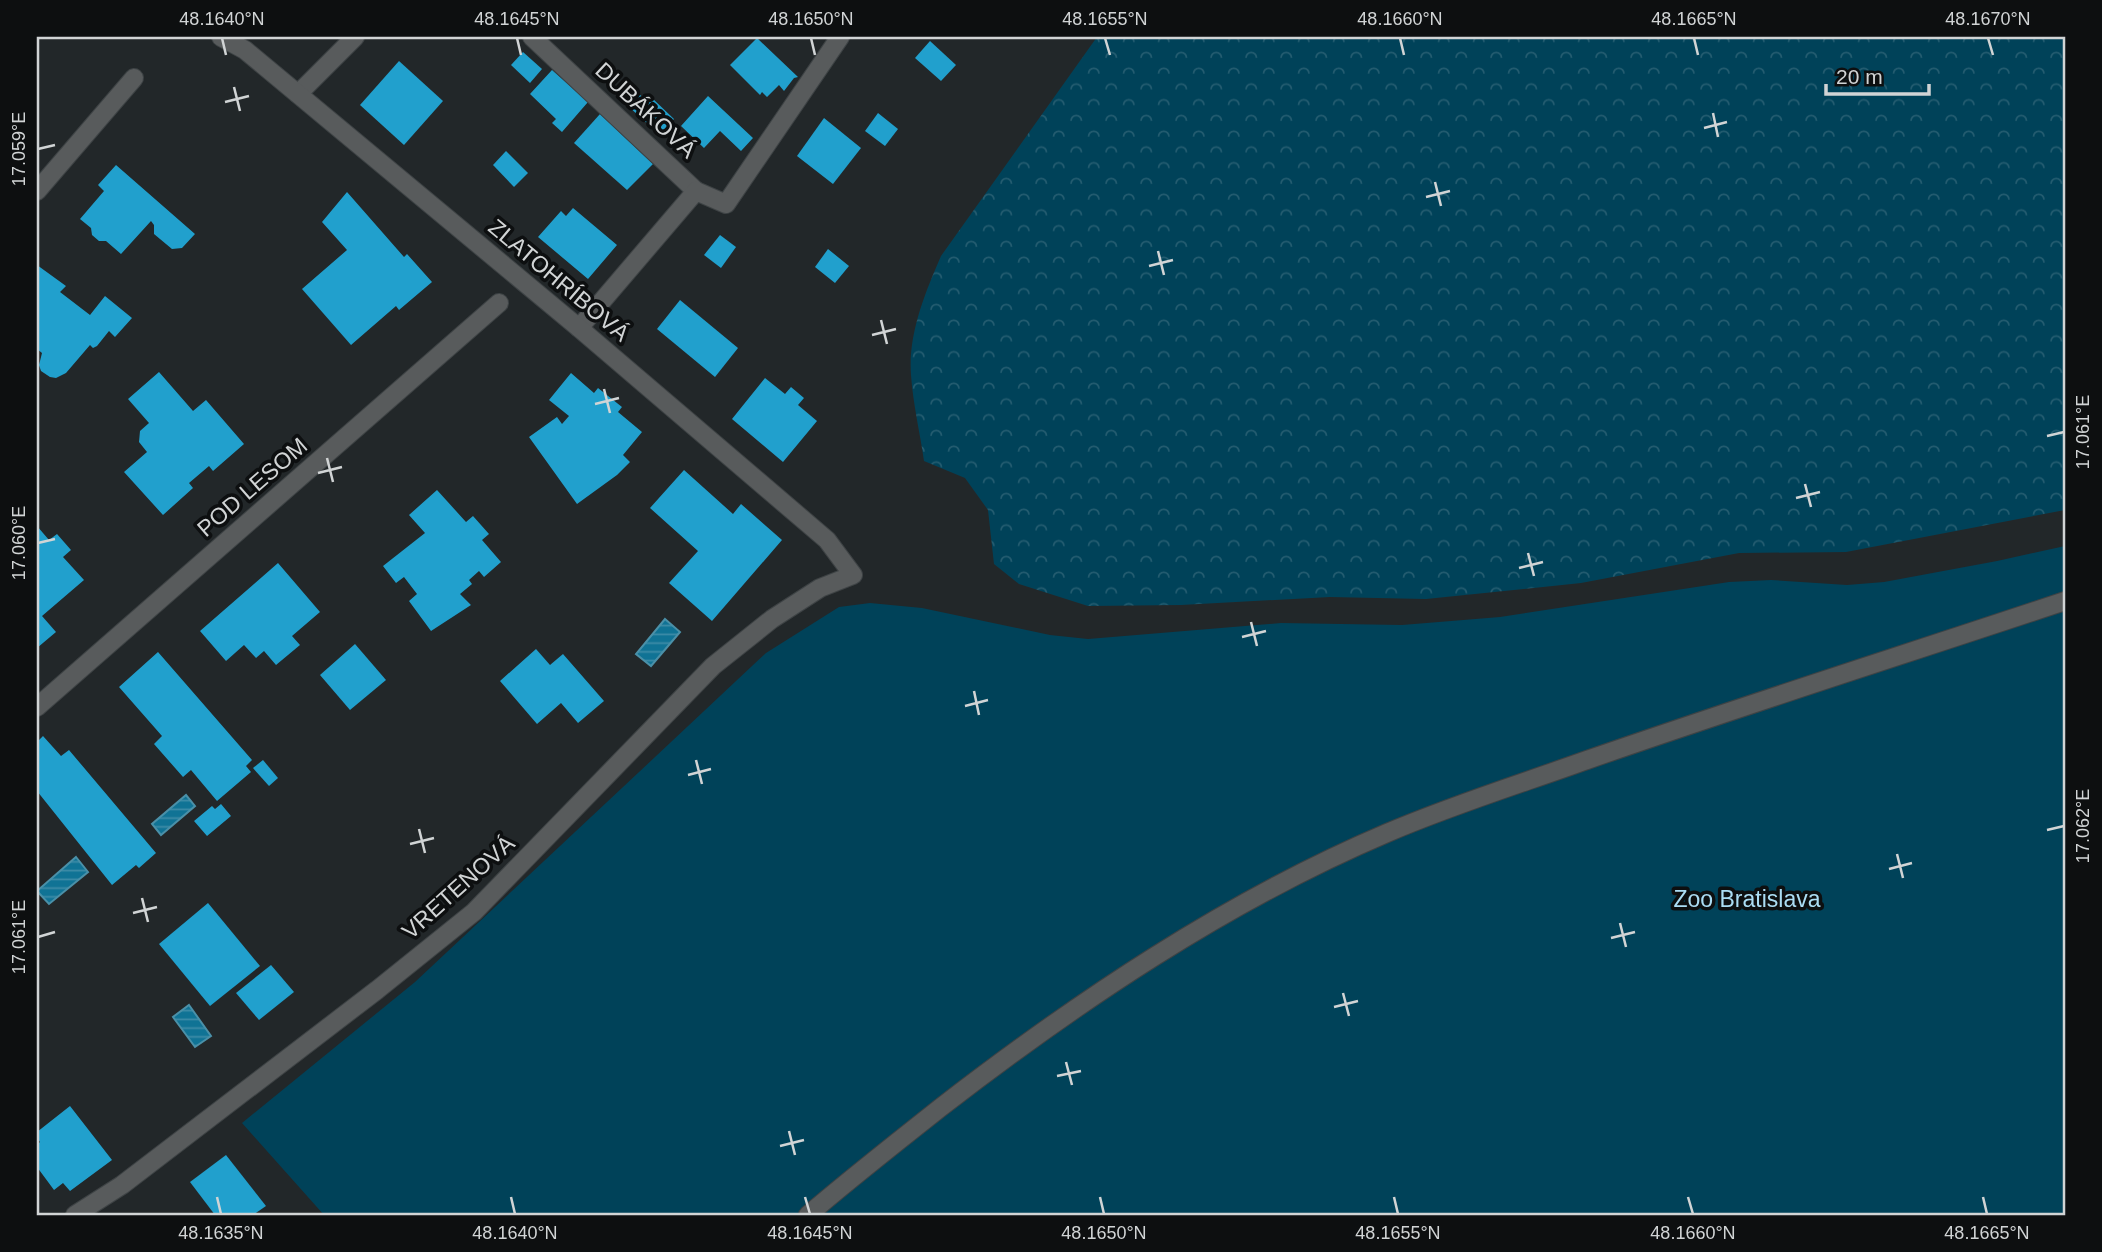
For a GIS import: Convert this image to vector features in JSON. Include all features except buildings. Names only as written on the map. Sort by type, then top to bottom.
[{"type":"street","name":"ZLATOHRÍBOVÁ","points":[[221,37],[244,50],[579,328],[827,540],[853,575]]},
{"type":"street","points":[[298,94],[355,37]]},
{"type":"street","name":"DUBÁKOVÁ","points":[[532,37],[696,191]]},
{"type":"street","points":[[579,328],[696,191],[726,204],[840,37]]},
{"type":"street","points":[[37,191],[134,78]]},
{"type":"street","name":"POD LESOM","points":[[37,707],[499,303]]},
{"type":"street","name":"VRETENOVÁ","points":[[75,1215],[122,1185],[377,990],[474,912],[713,666],[772,620],[820,588],[853,575]]},
{"type":"street","points":[[808,1215],[954,1097],[1091,997],[1222,918],[1307,871],[1385,834],[1442,811],[1649,738],[2065,601]]},
{"type":"green space","points":[[1097,37],[2065,37],[2065,510],[1846,552],[1739,553],[1581,583],[1426,599],[1330,597],[1181,605],[1088,606],[1019,584],[994,564],[988,510],[965,478],[924,461],[912,386],[912,344],[924,299],[941,256]]},
{"type":"green space","name":"Zoo Bratislava","points":[[2065,546],[2065,1215],[324,1215],[242,1123],[415,982],[766,653],[839,607],[870,603],[922,608],[1050,635],[1088,639],[1281,623],[1402,625],[1500,617],[1729,582],[1771,580],[1847,585],[1884,582]]},
{"type":"shaded area","points":[[665,619],[680,632],[651,666],[636,654]]},
{"type":"shaded area","points":[[186,795],[195,806],[161,835],[152,824]]},
{"type":"shaded area","points":[[76,857],[88,872],[49,904],[37,891]]},
{"type":"shaded area","points":[[189,1005],[211,1036],[195,1047],[173,1017]]}]
